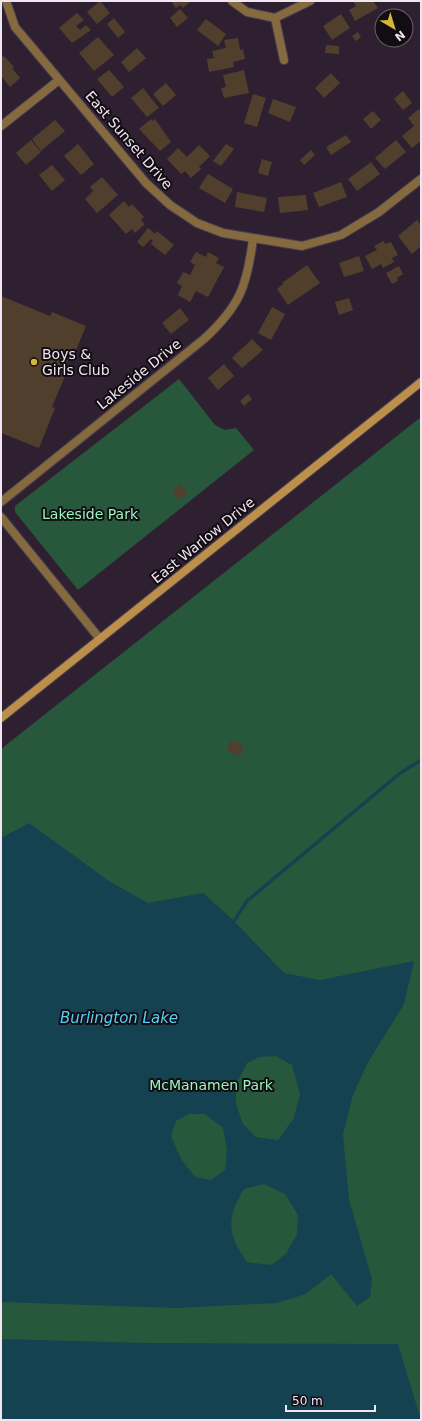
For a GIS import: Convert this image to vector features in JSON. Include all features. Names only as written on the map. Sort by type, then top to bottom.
[{"type":"street","name":"East Sunset Drive","points":[[6,1],[15,27],[146,183],[170,205],[198,223],[223,233],[302,246],[341,235],[379,212],[421,179]]},
{"type":"street","points":[[232,1],[247,12],[275,18],[310,1]]},
{"type":"street","points":[[275,18],[284,60]]},
{"type":"street","points":[[1,126],[59,80]]},
{"type":"street","name":"Lakeside Drive","points":[[1,502],[204,339],[224,320],[238,300],[245,281],[249,268],[253,239]]},
{"type":"street","name":"East Warlow Drive","points":[[1,718],[421,382]]},
{"type":"street","points":[[1,517],[100,639]]},
{"type":"green space","name":"Lakeside Park","points":[[179,379],[215,425],[225,430],[236,428],[254,450],[78,590],[15,512],[15,506]]},
{"type":"green space","name":"McManamen Park","points":[[421,417],[421,1420],[1,1420],[1,749]]},
{"type":"water","name":"Burlington Lake","points":[[29,823],[109,881],[148,903],[203,893],[234,921],[284,973],[320,980],[414,961],[404,1004],[367,1064],[353,1095],[343,1134],[349,1200],[372,1279],[370,1297],[357,1306],[331,1274],[306,1294],[277,1303],[176,1308],[1,1302],[1,838]],"holes":[[[276,1056],[292,1065],[300,1094],[294,1118],[278,1140],[256,1137],[243,1124],[236,1104],[236,1085],[247,1063],[259,1057]],[[189,1114],[205,1114],[223,1128],[227,1150],[225,1170],[211,1180],[195,1177],[181,1159],[171,1136],[176,1121]],[[264,1184],[285,1194],[298,1215],[297,1234],[286,1254],[271,1265],[247,1262],[236,1243],[231,1226],[232,1217],[238,1199],[244,1189]]]},
{"type":"water","points":[[1,1339],[146,1343],[398,1344],[421,1420],[1,1420]]},
{"type":"building","points":[[100,1],[110,13],[97,24],[87,12]]},
{"type":"building","points":[[174,1],[191,1],[183,8],[181,5],[176,8],[172,3]]},
{"type":"building","points":[[353,1],[373,1],[378,8],[374,8],[374,10],[355,21],[349,10],[356,6]]},
{"type":"building","points":[[180,9],[188,18],[177,27],[170,18]]},
{"type":"building","points":[[77,13],[84,20],[76,26],[80,30],[86,25],[91,30],[72,43],[59,28]]},
{"type":"building","points":[[341,14],[350,28],[332,40],[323,26]]},
{"type":"building","points":[[114,18],[125,32],[118,38],[107,24]]},
{"type":"building","points":[[206,19],[226,34],[218,46],[197,30]]},
{"type":"building","points":[[358,32],[361,37],[356,41],[352,36]]},
{"type":"building","points":[[98,37],[114,55],[94,71],[79,53]]},
{"type":"building","points":[[238,38],[240,50],[243,49],[245,59],[233,62],[234,67],[209,72],[207,59],[214,58],[212,51],[226,48],[224,40]]},
{"type":"building","points":[[326,45],[339,46],[339,54],[325,53]]},
{"type":"building","points":[[137,48],[146,58],[129,72],[121,62]]},
{"type":"building","points":[[1,55],[3,57],[4,56],[14,67],[12,68],[20,78],[10,87],[1,76]]},
{"type":"building","points":[[109,70],[124,87],[112,97],[97,79]]},
{"type":"building","points":[[244,70],[249,93],[224,98],[221,88],[226,87],[223,75]]},
{"type":"building","points":[[331,73],[340,83],[324,98],[315,88]]},
{"type":"building","points":[[166,83],[176,95],[163,106],[153,94]]},
{"type":"building","points":[[143,88],[159,108],[147,117],[131,98]]},
{"type":"building","points":[[403,91],[412,103],[403,110],[394,99]]},
{"type":"building","points":[[253,94],[266,98],[257,127],[244,123]]},
{"type":"building","points":[[273,99],[296,107],[290,122],[268,113]]},
{"type":"building","points":[[419,109],[421,111],[421,141],[412,148],[402,136],[414,126],[408,118]]},
{"type":"building","points":[[373,111],[381,120],[371,129],[363,119]]},
{"type":"building","points":[[151,119],[153,121],[155,119],[171,142],[160,151],[139,129]]},
{"type":"building","points":[[55,120],[65,131],[41,151],[32,139]]},
{"type":"building","points":[[346,135],[351,142],[331,155],[326,147]]},
{"type":"building","points":[[31,140],[41,152],[26,165],[16,153]]},
{"type":"building","points":[[396,140],[406,152],[385,169],[375,158]]},
{"type":"building","points":[[78,144],[94,164],[81,175],[64,156]]},
{"type":"building","points":[[226,144],[234,149],[221,166],[213,161]]},
{"type":"building","points":[[199,145],[210,156],[199,167],[201,169],[191,178],[185,171],[181,174],[167,159],[178,148],[187,157]]},
{"type":"building","points":[[311,150],[315,155],[304,165],[300,160]]},
{"type":"building","points":[[262,159],[272,162],[268,176],[258,173]]},
{"type":"building","points":[[371,162],[380,174],[357,191],[348,179]]},
{"type":"building","points":[[52,165],[65,180],[52,191],[39,175]]},
{"type":"building","points":[[208,174],[233,189],[225,203],[199,188]]},
{"type":"building","points":[[102,177],[118,195],[97,213],[85,199],[93,191],[90,187]]},
{"type":"building","points":[[341,182],[347,197],[319,207],[313,193]]},
{"type":"building","points":[[237,192],[267,198],[264,212],[235,207]]},
{"type":"building","points":[[306,195],[308,210],[280,213],[278,197]]},
{"type":"building","points":[[124,201],[129,207],[132,204],[144,217],[141,220],[145,224],[135,233],[132,229],[126,234],[109,215]]},
{"type":"building","points":[[417,220],[421,225],[421,246],[412,254],[398,236]]},
{"type":"building","points":[[148,228],[155,234],[157,231],[174,245],[165,255],[151,244],[153,241],[151,239],[143,247],[137,242]]},
{"type":"building","points":[[384,241],[385,244],[391,242],[398,255],[392,258],[394,262],[383,268],[381,264],[372,269],[365,256],[377,250],[374,246]]},
{"type":"building","points":[[196,252],[206,257],[208,252],[219,258],[216,263],[224,267],[208,297],[196,291],[190,302],[178,295],[182,286],[177,283],[183,272],[190,275],[195,265],[190,262]]},
{"type":"building","points":[[359,256],[364,271],[344,277],[339,263]]},
{"type":"building","points":[[307,265],[320,283],[288,305],[277,289],[283,284],[282,283]]},
{"type":"building","points":[[399,266],[403,274],[397,278],[398,281],[392,284],[386,273]]},
{"type":"building","name":"Boys & Girls Club","points":[[1,296],[50,316],[52,312],[86,326],[76,350],[73,348],[62,375],[65,376],[52,407],[55,408],[39,448],[1,433]]},
{"type":"building","points":[[349,298],[353,310],[339,315],[335,302]]},
{"type":"building","points":[[272,307],[285,314],[271,340],[258,333]]},
{"type":"building","points":[[180,308],[189,320],[171,334],[162,323]]},
{"type":"building","points":[[252,339],[263,350],[242,368],[232,358]]},
{"type":"building","points":[[224,364],[234,376],[218,390],[208,378]]},
{"type":"building","points":[[248,394],[252,399],[244,406],[240,401]]},
{"type":"building","points":[[180,484],[188,493],[179,500],[172,490]]},
{"type":"building","points":[[231,740],[244,745],[240,756],[227,751]]},
{"type":"waterway","points":[[234,921],[247,901],[399,774],[421,760]]},
{"type":"place","name":"Boys & Girls Club","points":[[34,362]]}]
